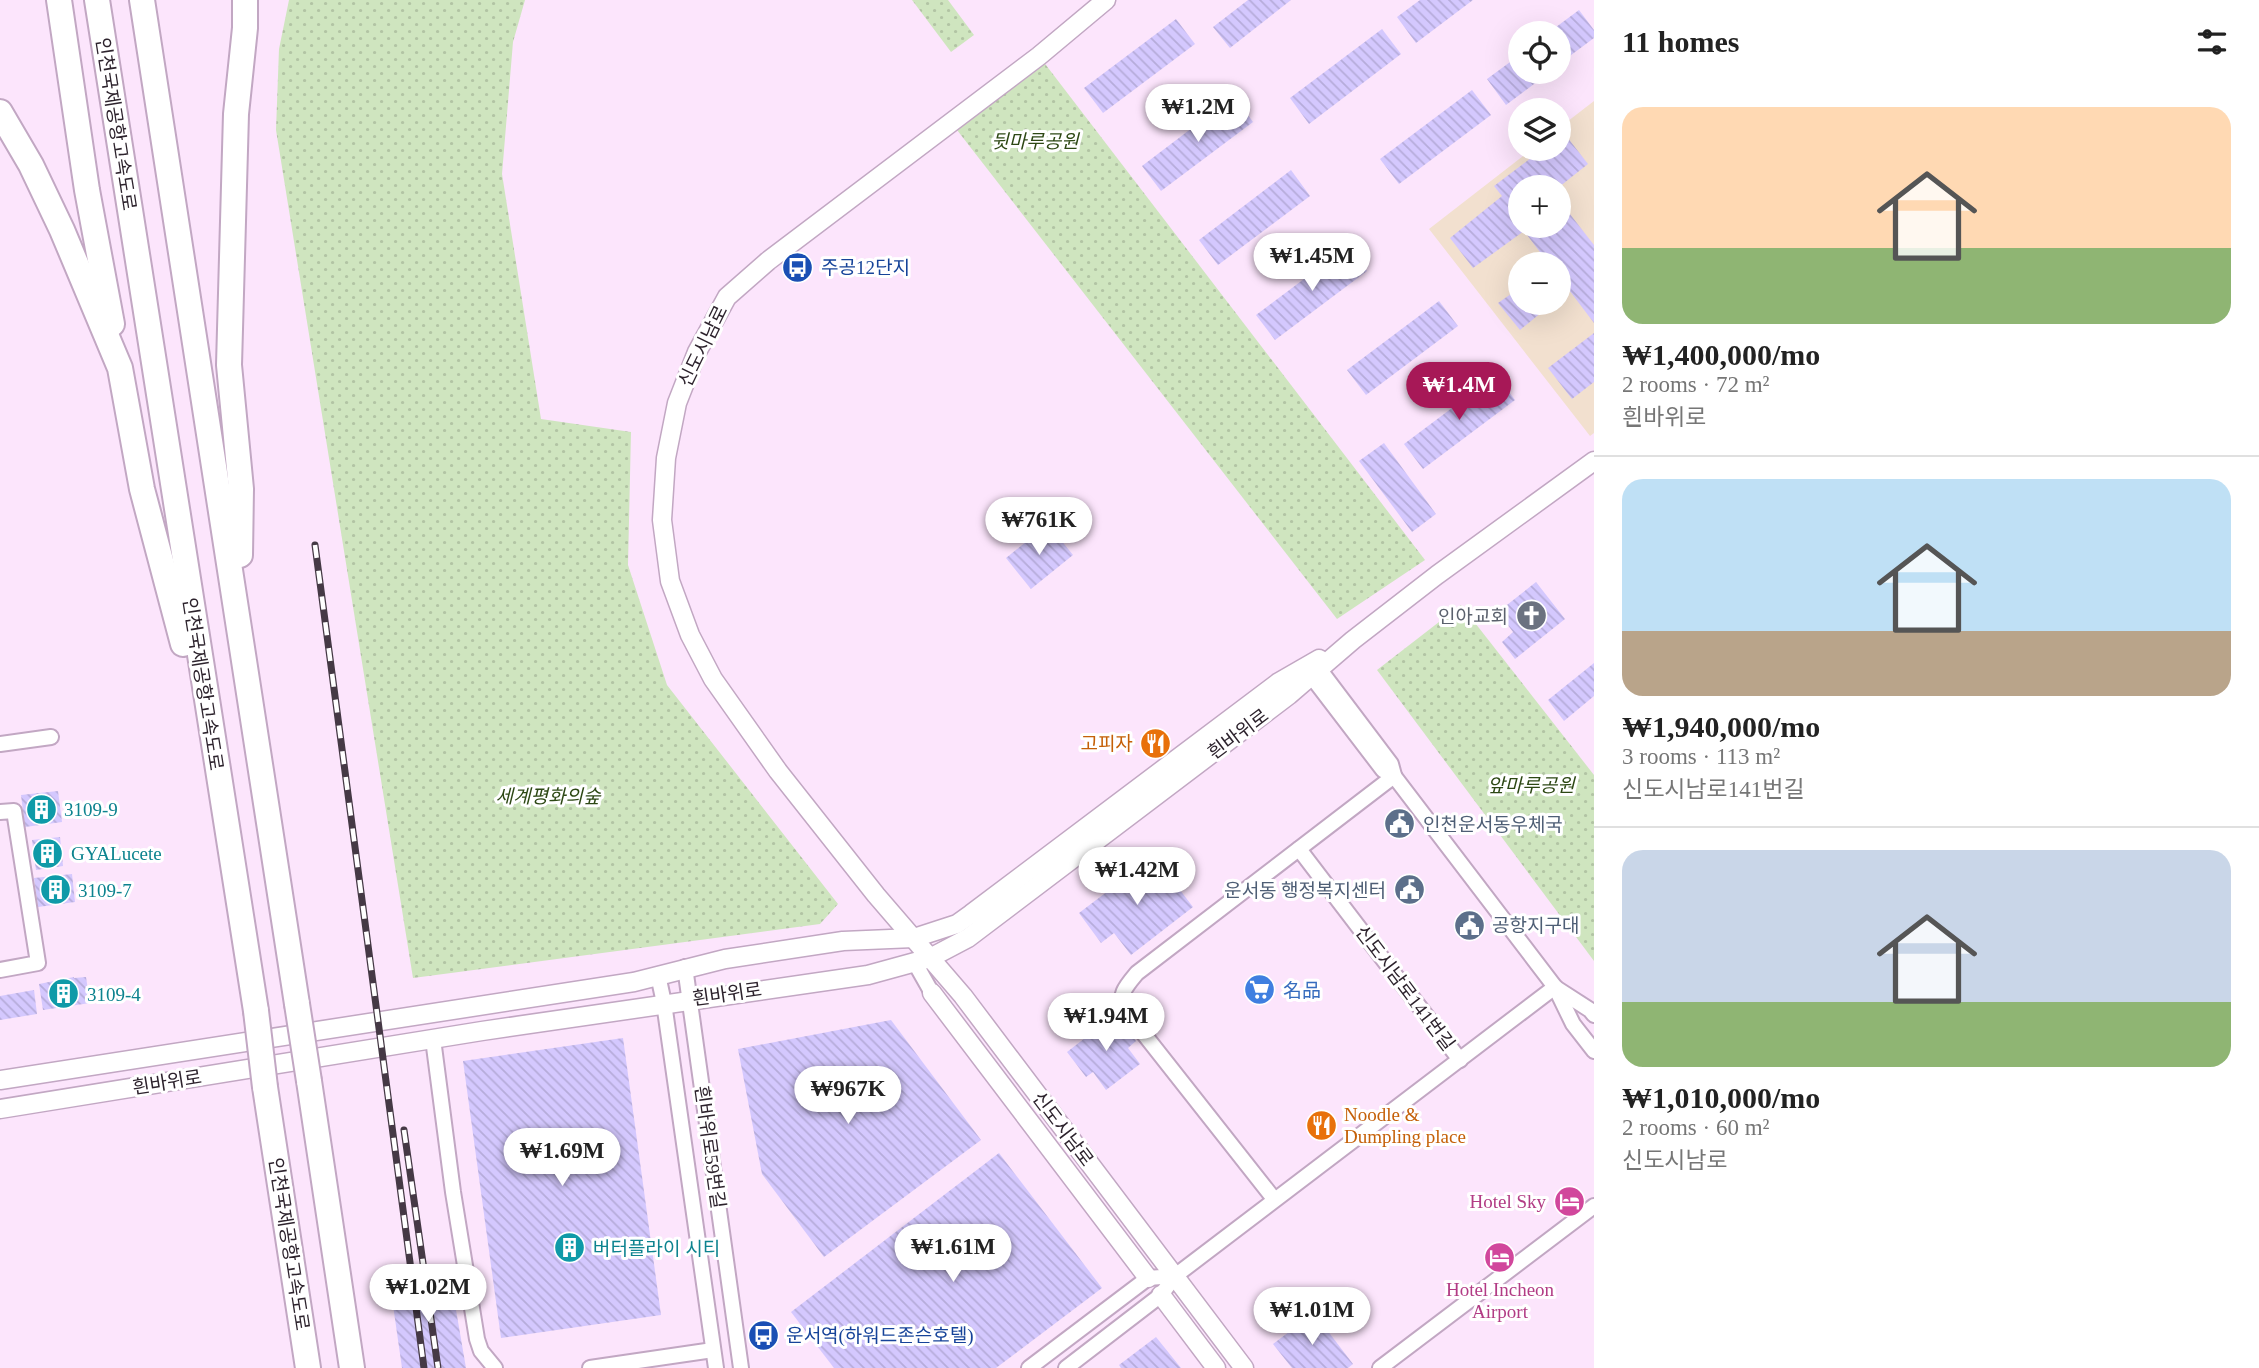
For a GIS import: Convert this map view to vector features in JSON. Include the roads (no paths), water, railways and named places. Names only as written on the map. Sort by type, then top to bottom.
[{"type":"highway","points":[[59,0],[87,190],[142,489],[216,771]]},
{"type":"highway","name":"인천국제공항고속도로","points":[[97,0],[216,771],[256,1011],[308,1368]]},
{"type":"highway","points":[[142,0],[352,1368]]},
{"type":"highway","points":[[239,623],[241,489],[229,365],[236,114],[245,28],[245,0]]},
{"type":"highway","points":[[245,28],[256,0]]},
{"type":"highway","points":[[0,112],[31,165],[62,230],[120,368]]},
{"type":"street","name":"신도시남로","points":[[1106,0],[1039,56],[768,261],[727,297],[696,352],[677,403],[666,458],[662,520],[670,581],[690,635],[713,679],[764,752],[876,895],[923,961],[963,996],[1244,1368]]},
{"type":"street","name":"흰바위로","points":[[0,1109],[689,999],[868,975],[923,961],[968,938],[1289,695],[1312,669],[1594,461]]},
{"type":"street","name":"흰바위로","points":[[0,1080],[634,982],[725,959],[843,941],[908,939],[957,924],[1279,682],[1312,669]]},
{"type":"street","points":[[1312,669],[1391,764],[1394,776],[1555,987],[1573,1024],[1594,1051]]},
{"type":"street","points":[[0,744],[51,737]]},
{"type":"street","points":[[1274,1199],[1125,1010],[1121,1003],[1122,994],[1137,974],[1394,776]]},
{"type":"street","points":[[0,812],[14,811],[38,963],[0,970]]},
{"type":"street","name":"신도시남로141번길","points":[[1299,849],[1460,1060]]},
{"type":"street","name":"신도시남로","points":[[923,961],[932,993],[1216,1368]]},
{"type":"street","name":"흰바위로59번길","points":[[685,967],[741,1368]]},
{"type":"street","name":"흰바위로59번길","points":[[658,975],[716,1368]]},
{"type":"street","points":[[1555,987],[1594,1015]]},
{"type":"street","name":"신도시남로141번길","points":[[1066,1368],[1161,1295],[1175,1276],[1555,987]]},
{"type":"street","points":[[433,1039],[453,1192],[477,1339],[481,1350],[495,1368]]},
{"type":"street","points":[[1380,1368],[1594,1206]]},
{"type":"street","points":[[1029,1368],[1148,1278],[1175,1276]]},
{"type":"street","points":[[590,1368],[713,1350]]},
{"type":"railway","points":[[315,545],[424,1368]]},
{"type":"railway","points":[[404,1130],[438,1368]]},
{"type":"place","name":"주공12단지","points":[[798,267]]},
{"type":"place","name":"인아교회","points":[[1531,616]]},
{"type":"place","name":"고피자","points":[[1156,743]]},
{"type":"place","name":"3109-9","points":[[41,809]]},
{"type":"place","name":"인천운서동우체국","points":[[1400,824]]},
{"type":"place","name":"GYALucete","points":[[48,853]]},
{"type":"place","name":"3109-7","points":[[55,890]]},
{"type":"place","name":"운서동 행정복지센터","points":[[1409,890]]},
{"type":"place","name":"공항지구대","points":[[1469,925]]},
{"type":"place","name":"名品","points":[[1260,990]]},
{"type":"place","name":"3109-4","points":[[64,994]]},
{"type":"place","name":"Noodle & Dumpling place","points":[[1321,1125]]},
{"type":"place","name":"Hotel Sky","points":[[1569,1201]]},
{"type":"place","name":"버터플라이 시티","points":[[570,1248]]},
{"type":"place","name":"Hotel Incheon Airport","points":[[1500,1258]]},
{"type":"place","name":"운서역(하워드존슨호텔)","points":[[763,1335]]},
{"type":"park label","name":"뒷마루공원","points":[[1035,141]]},
{"type":"park label","name":"앞마루공원","points":[[1531,785]]},
{"type":"park label","name":"세계평화의숲","points":[[548,796]]}]
